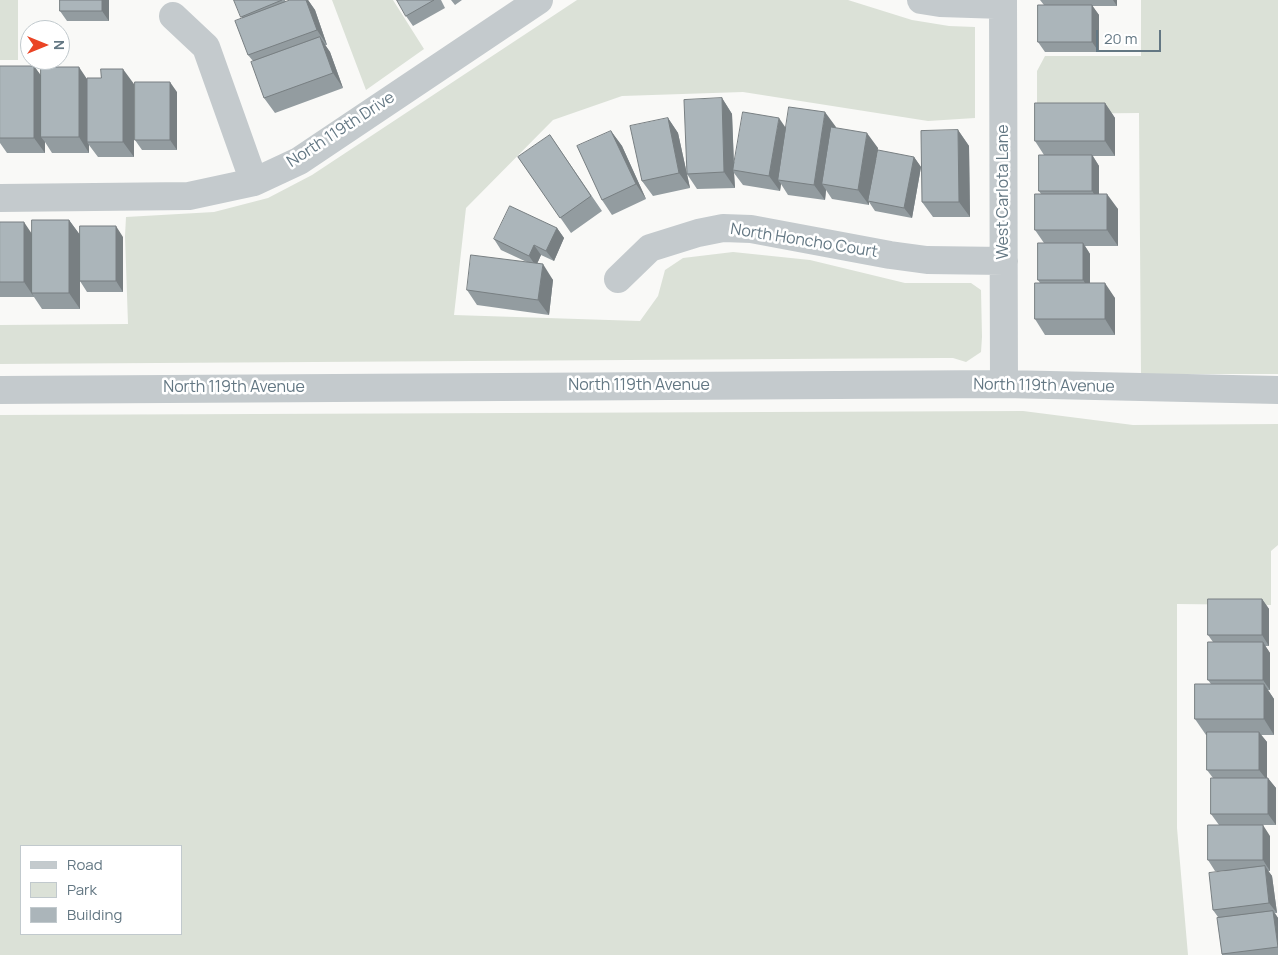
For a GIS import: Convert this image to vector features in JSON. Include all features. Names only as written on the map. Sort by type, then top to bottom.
[{"type":"street","name":"North 119th Drive","points":[[0,198],[189,196],[254,182],[299,161],[539,0]]},
{"type":"street","points":[[920,0],[940,3],[1002,2]]},
{"type":"street","name":"West Carlota Lane","points":[[1002,2],[1004,384]]},
{"type":"street","points":[[173,16],[206,47],[254,182]]},
{"type":"street","name":"North Honcho Court","points":[[618,279],[650,248],[698,233],[723,228],[751,229],[927,260],[1004,261]]},
{"type":"street","name":"North 119th Avenue","points":[[0,390],[1004,384],[1278,390]]},
{"type":"green space","points":[[0,0],[18,0],[18,60],[0,60]]},
{"type":"green space","points":[[332,0],[393,0],[424,49],[366,90]]},
{"type":"green space","points":[[577,0],[848,0],[912,20],[949,26],[975,27],[975,118],[928,121],[743,92],[622,96],[553,120],[466,208],[454,315],[640,321],[658,296],[665,270],[683,258],[733,252],[810,260],[905,283],[971,283],[981,290],[981,352],[966,362],[953,358],[943,358],[0,364],[0,325],[128,324],[126,217],[214,212],[268,198],[312,175]]},
{"type":"green space","points":[[1141,0],[1278,0],[1278,374],[1141,374],[1139,113],[1045,114],[1037,103],[1037,71],[1045,56],[1141,56]]},
{"type":"green space","points":[[1023,411],[1133,425],[1278,424],[1278,545],[1271,551],[1271,605],[1177,604],[1177,828],[1188,955],[0,955],[0,415]]},
{"type":"building","points":[[60,0],[102,0],[102,11],[60,11]]},
{"type":"building","points":[[234,0],[282,0],[241,17]]},
{"type":"building","points":[[290,0],[306,0],[317,30],[248,55],[235,21]]},
{"type":"building","points":[[397,0],[434,0],[406,16]]},
{"type":"building","points":[[1038,5],[1092,5],[1092,42],[1038,42]]},
{"type":"building","points":[[320,37],[333,73],[264,98],[251,62]]},
{"type":"building","points":[[0,66],[20,66],[20,70],[34,70],[34,138],[0,138]]},
{"type":"building","points":[[70,67],[79,67],[79,137],[41,137],[41,70],[70,70]]},
{"type":"building","points":[[101,69],[123,69],[123,142],[87,142],[87,78],[101,78]]},
{"type":"building","points":[[135,82],[170,82],[170,140],[135,140]]},
{"type":"building","points":[[722,98],[724,172],[687,174],[684,100]]},
{"type":"building","points":[[1035,103],[1105,103],[1105,141],[1035,141]]},
{"type":"building","points":[[789,107],[825,112],[814,185],[778,180]]},
{"type":"building","points":[[743,112],[779,118],[769,176],[733,170]]},
{"type":"building","points":[[668,118],[679,173],[642,181],[630,126]]},
{"type":"building","points":[[831,127],[867,133],[858,190],[822,184]]},
{"type":"building","points":[[958,130],[959,202],[922,202],[921,131]]},
{"type":"building","points":[[611,131],[636,184],[602,200],[577,146]]},
{"type":"building","points":[[550,135],[591,196],[560,218],[518,157]]},
{"type":"building","points":[[878,150],[914,157],[904,208],[868,201]]},
{"type":"building","points":[[1039,155],[1092,155],[1092,191],[1039,191]]},
{"type":"building","points":[[1035,194],[1107,194],[1107,230],[1035,230]]},
{"type":"building","points":[[510,206],[557,228],[546,251],[534,245],[529,256],[494,239]]},
{"type":"building","points":[[32,220],[69,220],[69,293],[32,293]]},
{"type":"building","points":[[0,222],[24,222],[24,282],[0,282]]},
{"type":"building","points":[[80,226],[116,226],[116,281],[80,281]]},
{"type":"building","points":[[1038,243],[1083,243],[1083,280],[1038,280]]},
{"type":"building","points":[[471,255],[543,264],[538,300],[467,290]]},
{"type":"building","points":[[1035,283],[1105,283],[1105,319],[1035,319]]},
{"type":"building","points":[[1208,599],[1262,599],[1262,635],[1208,635]]},
{"type":"building","points":[[1208,642],[1263,642],[1263,680],[1208,680]]},
{"type":"building","points":[[1195,684],[1264,684],[1264,719],[1195,719]]},
{"type":"building","points":[[1207,732],[1259,732],[1259,770],[1207,770]]},
{"type":"building","points":[[1211,778],[1268,778],[1268,814],[1211,814]]},
{"type":"building","points":[[1208,825],[1263,825],[1263,860],[1208,860]]},
{"type":"building","points":[[1265,866],[1269,903],[1213,910],[1209,873]]},
{"type":"building","points":[[1273,911],[1278,947],[1222,954],[1217,918]]}]
